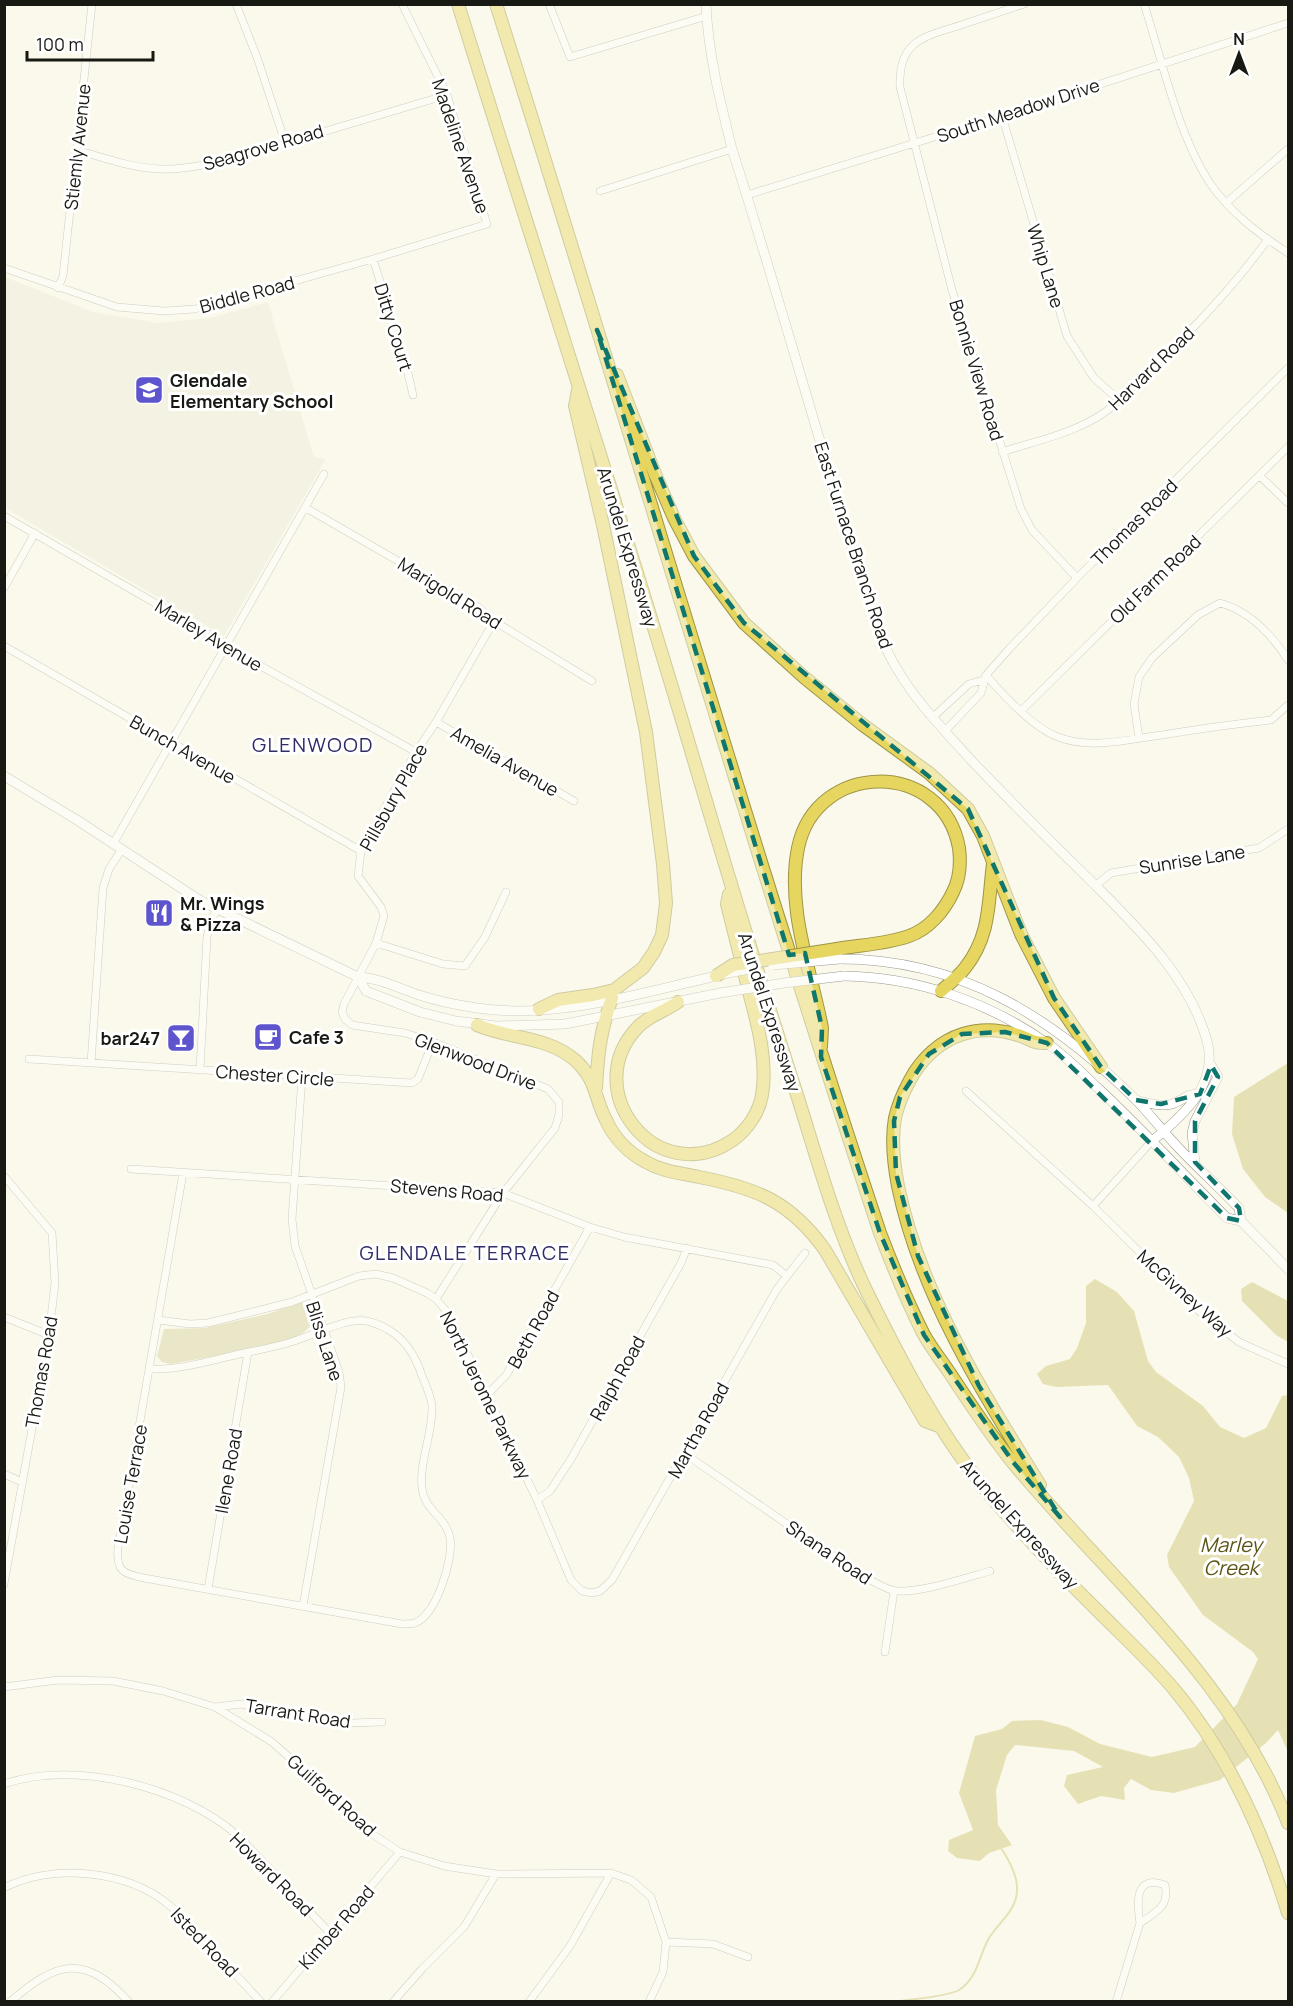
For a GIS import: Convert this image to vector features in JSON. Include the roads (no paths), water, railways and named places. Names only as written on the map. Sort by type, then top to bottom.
[{"type":"highway","name":"Arundel Expressway","points":[[458,4],[698,773],[731,887],[845,1245],[908,1372],[956,1452],[1016,1526],[1176,1691],[1196,1720],[1239,1792],[1265,1847],[1288,1913]]},
{"type":"highway","name":"Arundel Expressway","points":[[496,4],[750,832],[879,1233],[924,1335],[975,1411],[1013,1462],[1171,1639],[1221,1701],[1263,1770],[1288,1823]]},
{"type":"highway","points":[[597,330],[626,393],[655,474],[694,556],[744,624],[805,678],[928,773],[969,810],[1021,933],[1054,998],[1101,1067]]},
{"type":"highway","points":[[539,1009],[558,1000],[614,990],[643,968],[658,944],[665,921],[663,864],[646,732],[603,525],[575,406],[578,386]]},
{"type":"highway","points":[[716,976],[733,965],[838,954],[910,936],[928,924],[948,904],[957,885],[961,862],[957,838],[944,812],[932,800],[915,789],[878,780],[858,783],[842,789],[822,804],[803,833],[795,872],[797,915],[822,1028],[821,1057]]},
{"type":"highway","points":[[941,991],[964,970],[975,954],[985,931],[989,916],[993,863]]},
{"type":"highway","points":[[678,1002],[640,1024],[627,1040],[619,1061],[616,1084],[624,1114],[638,1133],[659,1148],[680,1154],[696,1155],[725,1146],[741,1135],[753,1118],[762,1097],[764,1078],[762,1053],[728,904],[731,887]]},
{"type":"highway","points":[[612,998],[596,1065],[596,1088],[606,1120],[619,1142],[639,1158],[662,1170],[750,1189],[780,1204],[799,1219],[814,1234],[825,1250],[925,1421],[941,1427]]},
{"type":"highway","points":[[477,1025],[496,1033],[532,1039],[553,1046],[576,1061],[596,1088]]},
{"type":"highway","points":[[1047,1043],[1034,1043],[1024,1037],[1005,1032],[982,1031],[962,1034],[928,1054],[914,1071],[900,1097],[894,1121],[893,1146],[903,1208],[918,1256],[934,1293],[979,1386],[1060,1517]]},
{"type":"main road","name":"East Furnace Branch Road","points":[[706,4],[721,107],[732,148],[856,563],[880,635],[895,666],[932,718],[1120,910],[1176,976],[1203,1029],[1211,1065],[1218,1077],[1195,1121],[1192,1133],[1195,1162]]},
{"type":"main road","points":[[4,776],[118,846],[171,883],[217,909],[358,977],[375,978],[420,996],[495,1010],[539,1009],[578,1005],[716,976]]},
{"type":"main road","points":[[838,954],[899,964],[954,978],[1026,1010],[1065,1037],[1136,1100],[1164,1132],[1239,1208],[1241,1221]]},
{"type":"main road","points":[[358,977],[366,991],[440,1018],[477,1025],[512,1027],[545,1026],[720,993],[844,976],[891,979],[941,991],[993,1011],[1047,1043],[1072,1063],[1227,1218],[1241,1221],[1288,1269]]},
{"type":"main road","points":[[1152,1141],[1164,1132],[1200,1094],[1206,1084],[1211,1065]]},
{"type":"main road","points":[[1136,1100],[1172,1104],[1190,1094],[1200,1094]]},
{"type":"street","name":"Stiemly Avenue","points":[[58,288],[63,276],[92,4]]},
{"type":"street","points":[[236,4],[262,70],[285,142]]},
{"type":"street","name":"Madeline Avenue","points":[[402,4],[447,94],[488,224]]},
{"type":"street","points":[[549,4],[570,57],[706,15]]},
{"type":"street","name":"Bonnie View Road","points":[[1024,4],[927,34],[909,49],[902,62],[900,87],[952,290],[1021,509],[1032,530],[1077,579]]},
{"type":"street","points":[[1144,4],[1179,118],[1211,184],[1242,220],[1288,253]]},
{"type":"street","name":"South Meadow Drive","points":[[747,195],[1002,116],[1288,23]]},
{"type":"street","name":"Seagrove Road","points":[[77,150],[133,166],[172,169],[225,161],[447,94]]},
{"type":"street","name":"Whip Lane","points":[[1002,116],[1067,336],[1095,378],[1119,400]]},
{"type":"street","points":[[600,191],[732,148]]},
{"type":"street","points":[[1226,203],[1288,149]]},
{"type":"street","name":"Biddle Road","points":[[4,268],[117,307],[164,311],[195,309],[488,224]]},
{"type":"street","name":"Harvard Road","points":[[1002,452],[1092,422],[1119,400],[1217,304],[1268,240]]},
{"type":"street","name":"Ditty Court","points":[[373,259],[413,395]]},
{"type":"street","name":"Thomas Road","points":[[932,718],[969,684],[984,677],[1077,579],[1288,368]]},
{"type":"street","name":"Old Farm Road","points":[[1021,711],[1288,447]]},
{"type":"street","points":[[92,1063],[103,888],[108,869],[171,742],[324,474]]},
{"type":"street","points":[[1260,476],[1288,503]]},
{"type":"street","name":"Marigold Road","points":[[306,508],[478,607],[494,621],[592,681]]},
{"type":"street","name":"Marley Avenue","points":[[4,516],[226,644],[230,650],[416,752]]},
{"type":"street","points":[[4,588],[35,533]]},
{"type":"street","points":[[1139,738],[1134,704],[1139,677],[1152,658],[1197,615],[1220,603],[1234,607],[1251,617],[1282,649],[1288,660]]},
{"type":"street","name":"Pillsbury Place","points":[[358,977],[376,943],[384,916],[381,907],[358,876],[361,851],[416,752],[436,722],[494,621]]},
{"type":"street","name":"Bunch Avenue","points":[[4,646],[361,851]]},
{"type":"street","points":[[984,677],[1042,728],[1076,743],[1091,744],[1271,720],[1288,705]]},
{"type":"street","name":"Thomas Road","points":[[945,731],[981,693],[984,677]]},
{"type":"street","name":"Amelia Avenue","points":[[436,722],[574,801]]},
{"type":"street","name":"Sunrise Lane","points":[[1095,886],[1111,873],[1259,848],[1288,829]]},
{"type":"street","points":[[376,943],[443,964],[465,966],[485,937],[506,892]]},
{"type":"street","points":[[200,1070],[207,937],[217,909]]},
{"type":"street","name":"Glenwood Drive","points":[[358,977],[342,1012],[345,1019],[352,1025],[405,1033],[433,1042],[548,1089],[559,1102],[559,1115],[555,1128],[503,1193],[436,1299]]},
{"type":"street","name":"Chester Circle","points":[[29,1059],[412,1083],[418,1079],[433,1042]]},
{"type":"street","name":"Bliss Lane","points":[[302,1077],[292,1219],[295,1246],[339,1372],[341,1387],[303,1606]]},
{"type":"street","name":"McGivney Way","points":[[966,1091],[1093,1206],[1199,1311],[1239,1342],[1288,1364]]},
{"type":"street","points":[[1093,1206],[1152,1141]]},
{"type":"street","name":"Stevens Road","points":[[131,1169],[503,1193],[590,1227],[624,1237],[773,1265],[787,1276]]},
{"type":"street","name":"Louise Terrace","points":[[183,1173],[117,1560],[120,1568],[128,1575],[402,1624],[414,1624],[430,1611],[445,1572],[450,1537],[445,1526],[424,1499],[421,1486],[431,1421],[431,1403],[418,1362],[403,1341],[394,1333],[365,1320],[324,1329]]},
{"type":"street","name":"Thomas Road","points":[[4,1176],[52,1233],[55,1283],[49,1335],[4,1584]]},
{"type":"street","name":"Beth Road","points":[[488,1395],[507,1374],[590,1227]]},
{"type":"street","name":"Ralph Road","points":[[537,1500],[550,1491],[572,1459],[681,1263],[687,1248]]},
{"type":"street","name":"Martha Road","points":[[582,1591],[592,1593],[600,1591],[612,1580],[787,1276],[805,1253]]},
{"type":"street","name":"North Jerome Parkway","points":[[158,1320],[190,1324],[208,1323],[292,1302],[359,1276],[376,1274],[393,1278],[436,1299],[448,1313],[488,1395],[571,1580],[582,1591]]},
{"type":"street","points":[[4,1317],[49,1335]]},
{"type":"street","points":[[150,1369],[167,1369],[288,1344],[324,1329]]},
{"type":"street","name":"Ilene Road","points":[[208,1589],[248,1352]]},
{"type":"street","name":"Shana Road","points":[[685,1454],[854,1570],[894,1591],[914,1590],[990,1571]]},
{"type":"street","points":[[4,1474],[22,1482]]},
{"type":"street","points":[[885,1652],[894,1591]]},
{"type":"street","name":"Guilford Road","points":[[5,1685],[58,1680],[113,1681],[163,1691],[215,1707],[272,1742],[360,1826],[400,1852],[444,1866],[496,1874],[611,1873],[632,1880],[651,1898],[666,1942]]},
{"type":"street","name":"Tarrant Road","points":[[215,1707],[241,1704],[351,1723],[382,1722]]},
{"type":"street","name":"Howard Road","points":[[4,1784],[58,1775],[97,1776],[127,1782],[188,1804],[238,1836],[330,1933]]},
{"type":"street","name":"Kimber Road","points":[[272,2001],[400,1852]]},
{"type":"street","name":"Isted Road","points":[[4,1888],[30,1877],[81,1873],[122,1881],[169,1905],[261,2001]]},
{"type":"street","points":[[529,2001],[566,1953],[611,1873]]},
{"type":"street","points":[[393,2001],[464,1927],[496,1874]]},
{"type":"street","points":[[1116,2001],[1140,1923],[1139,1892],[1145,1884],[1155,1881],[1165,1885],[1166,1901],[1155,1913],[1140,1923]]},
{"type":"street","points":[[649,2001],[663,1972],[666,1942],[713,1944],[748,1957]]},
{"type":"street","points":[[10,2001],[33,1981],[71,1968],[93,1972],[111,1982],[129,2001]]},
{"type":"water","points":[[1288,1063],[1288,1213],[1265,1197],[1243,1169],[1232,1134],[1234,1097]]},
{"type":"water","name":"Marley Creek","points":[[1095,1279],[1117,1292],[1134,1311],[1148,1361],[1156,1372],[1203,1406],[1220,1427],[1244,1438],[1266,1428],[1282,1396],[1288,1395],[1288,1752],[1278,1730],[1266,1743],[1220,1780],[1174,1793],[1151,1790],[1131,1779],[1124,1788],[1125,1800],[1101,1796],[1078,1804],[1064,1786],[1067,1775],[1103,1767],[1074,1751],[1015,1745],[1007,1755],[996,1790],[998,1825],[1012,1845],[989,1853],[980,1861],[957,1858],[948,1851],[949,1840],[973,1830],[959,1793],[975,1736],[1002,1729],[1012,1721],[1041,1720],[1068,1727],[1100,1744],[1152,1757],[1195,1747],[1237,1704],[1258,1659],[1253,1652],[1203,1615],[1169,1567],[1167,1555],[1194,1501],[1189,1478],[1179,1457],[1158,1437],[1137,1426],[1108,1385],[1056,1387],[1043,1384],[1037,1374],[1046,1366],[1070,1359],[1077,1348],[1086,1323],[1086,1286]]},
{"type":"water","points":[[1252,1282],[1288,1301],[1288,1342],[1276,1335],[1242,1301],[1241,1289]]},
{"type":"waterway","name":"Marley Creek","points":[[895,2002],[953,1992],[959,1990],[970,1979],[989,1938],[1014,1905],[1016,1898],[1017,1885],[1014,1874],[1001,1848]]},
{"type":"place","name":"Glendale Elementary School","points":[[149,390]]},
{"type":"place","name":"Mr. Wings & Pizza","points":[[159,913]]},
{"type":"place","name":"Cafe 3","points":[[268,1037]]},
{"type":"place","name":"bar247","points":[[181,1038]]},
{"type":"district","name":"GLENWOOD","points":[[313,744]]},
{"type":"district","name":"GLENDALE TERRACE","points":[[465,1252]]}]
